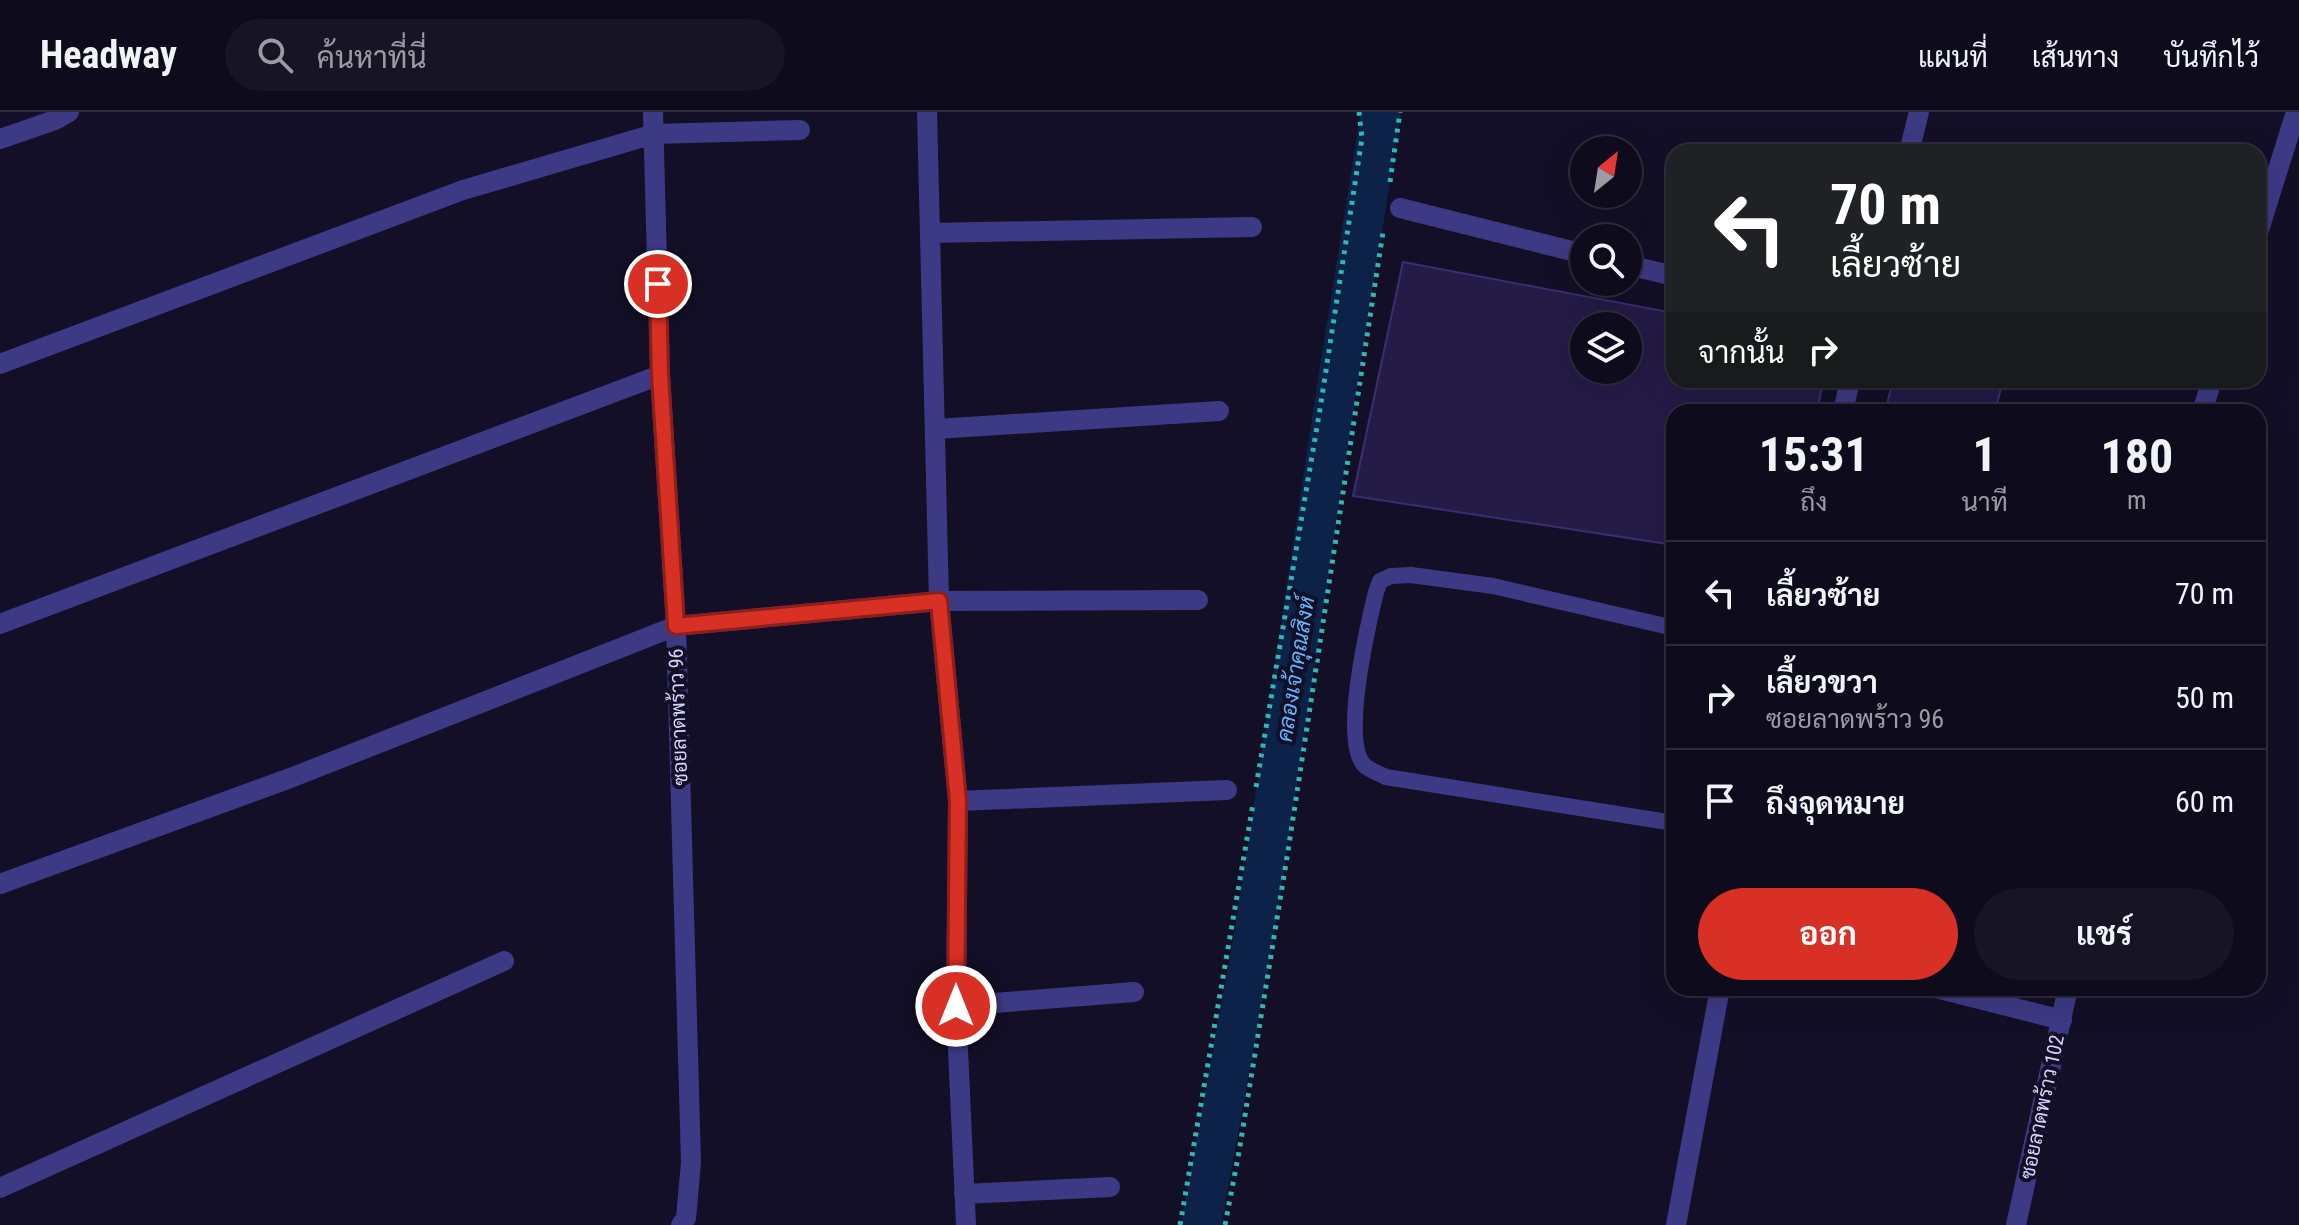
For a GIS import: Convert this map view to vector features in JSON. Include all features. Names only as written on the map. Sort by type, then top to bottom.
[{"type":"street","points":[[0,139],[69,112]]},
{"type":"street","name":"ซอยลาดพร้าว 96","points":[[653,112],[660,375],[676,626],[691,1163],[686,1218],[681,1225]]},
{"type":"street","points":[[927,112],[939,601],[958,801],[956,1006],[966,1225]]},
{"type":"street","points":[[1911,144],[1919,112]]},
{"type":"street","points":[[2266,208],[2296,112]]},
{"type":"street","points":[[0,364],[463,190],[654,134],[800,130]]},
{"type":"street","points":[[1392,214],[1570,251]]},
{"type":"street","points":[[930,233],[1252,227]]},
{"type":"street","points":[[1642,268],[1666,274]]},
{"type":"street","points":[[0,624],[660,375]]},
{"type":"street","points":[[936,429],[1219,411]]},
{"type":"street","points":[[0,884],[293,777],[676,626],[939,601],[1198,600]]},
{"type":"street","points":[[958,801],[1227,790]]},
{"type":"street","points":[[0,1188],[504,961]]},
{"type":"street","points":[[956,1006],[1134,992]]},
{"type":"street","points":[[1676,1225],[1719,996]]},
{"type":"street","points":[[1968,996],[2062,1020]]},
{"type":"street","name":"ซอยลาดพร้าว 102","points":[[2016,1225],[2066,996]]},
{"type":"street","points":[[964,1194],[1110,1187]]},
{"type":"lane","points":[[1666,626],[1493,586],[1411,575],[1391,576],[1380,581],[1376,592],[1356,700],[1359,754],[1365,765],[1386,777],[1666,822]]},
{"type":"path","points":[[1180,1225],[1320,409],[1362,138],[1359,112]]},
{"type":"path","points":[[1389,189],[1400,112]]},
{"type":"path","points":[[1225,1225],[1392,214]]},
{"type":"building","points":[[1403,262],[1570,293],[1570,296],[1666,311],[1666,388],[1822,388],[1818,404],[1666,404],[1666,544],[1353,496]]},
{"type":"building","points":[[1891,388],[2001,388],[1997,404],[1887,404]]},
{"type":"waterway","name":"คลองเจ้าคุณสิงห์","points":[[1201,1225],[1255,930],[1381,112]]},
{"type":"route","points":[[658,284],[660,375],[676,626],[939,601],[958,801],[956,1006]]}]
